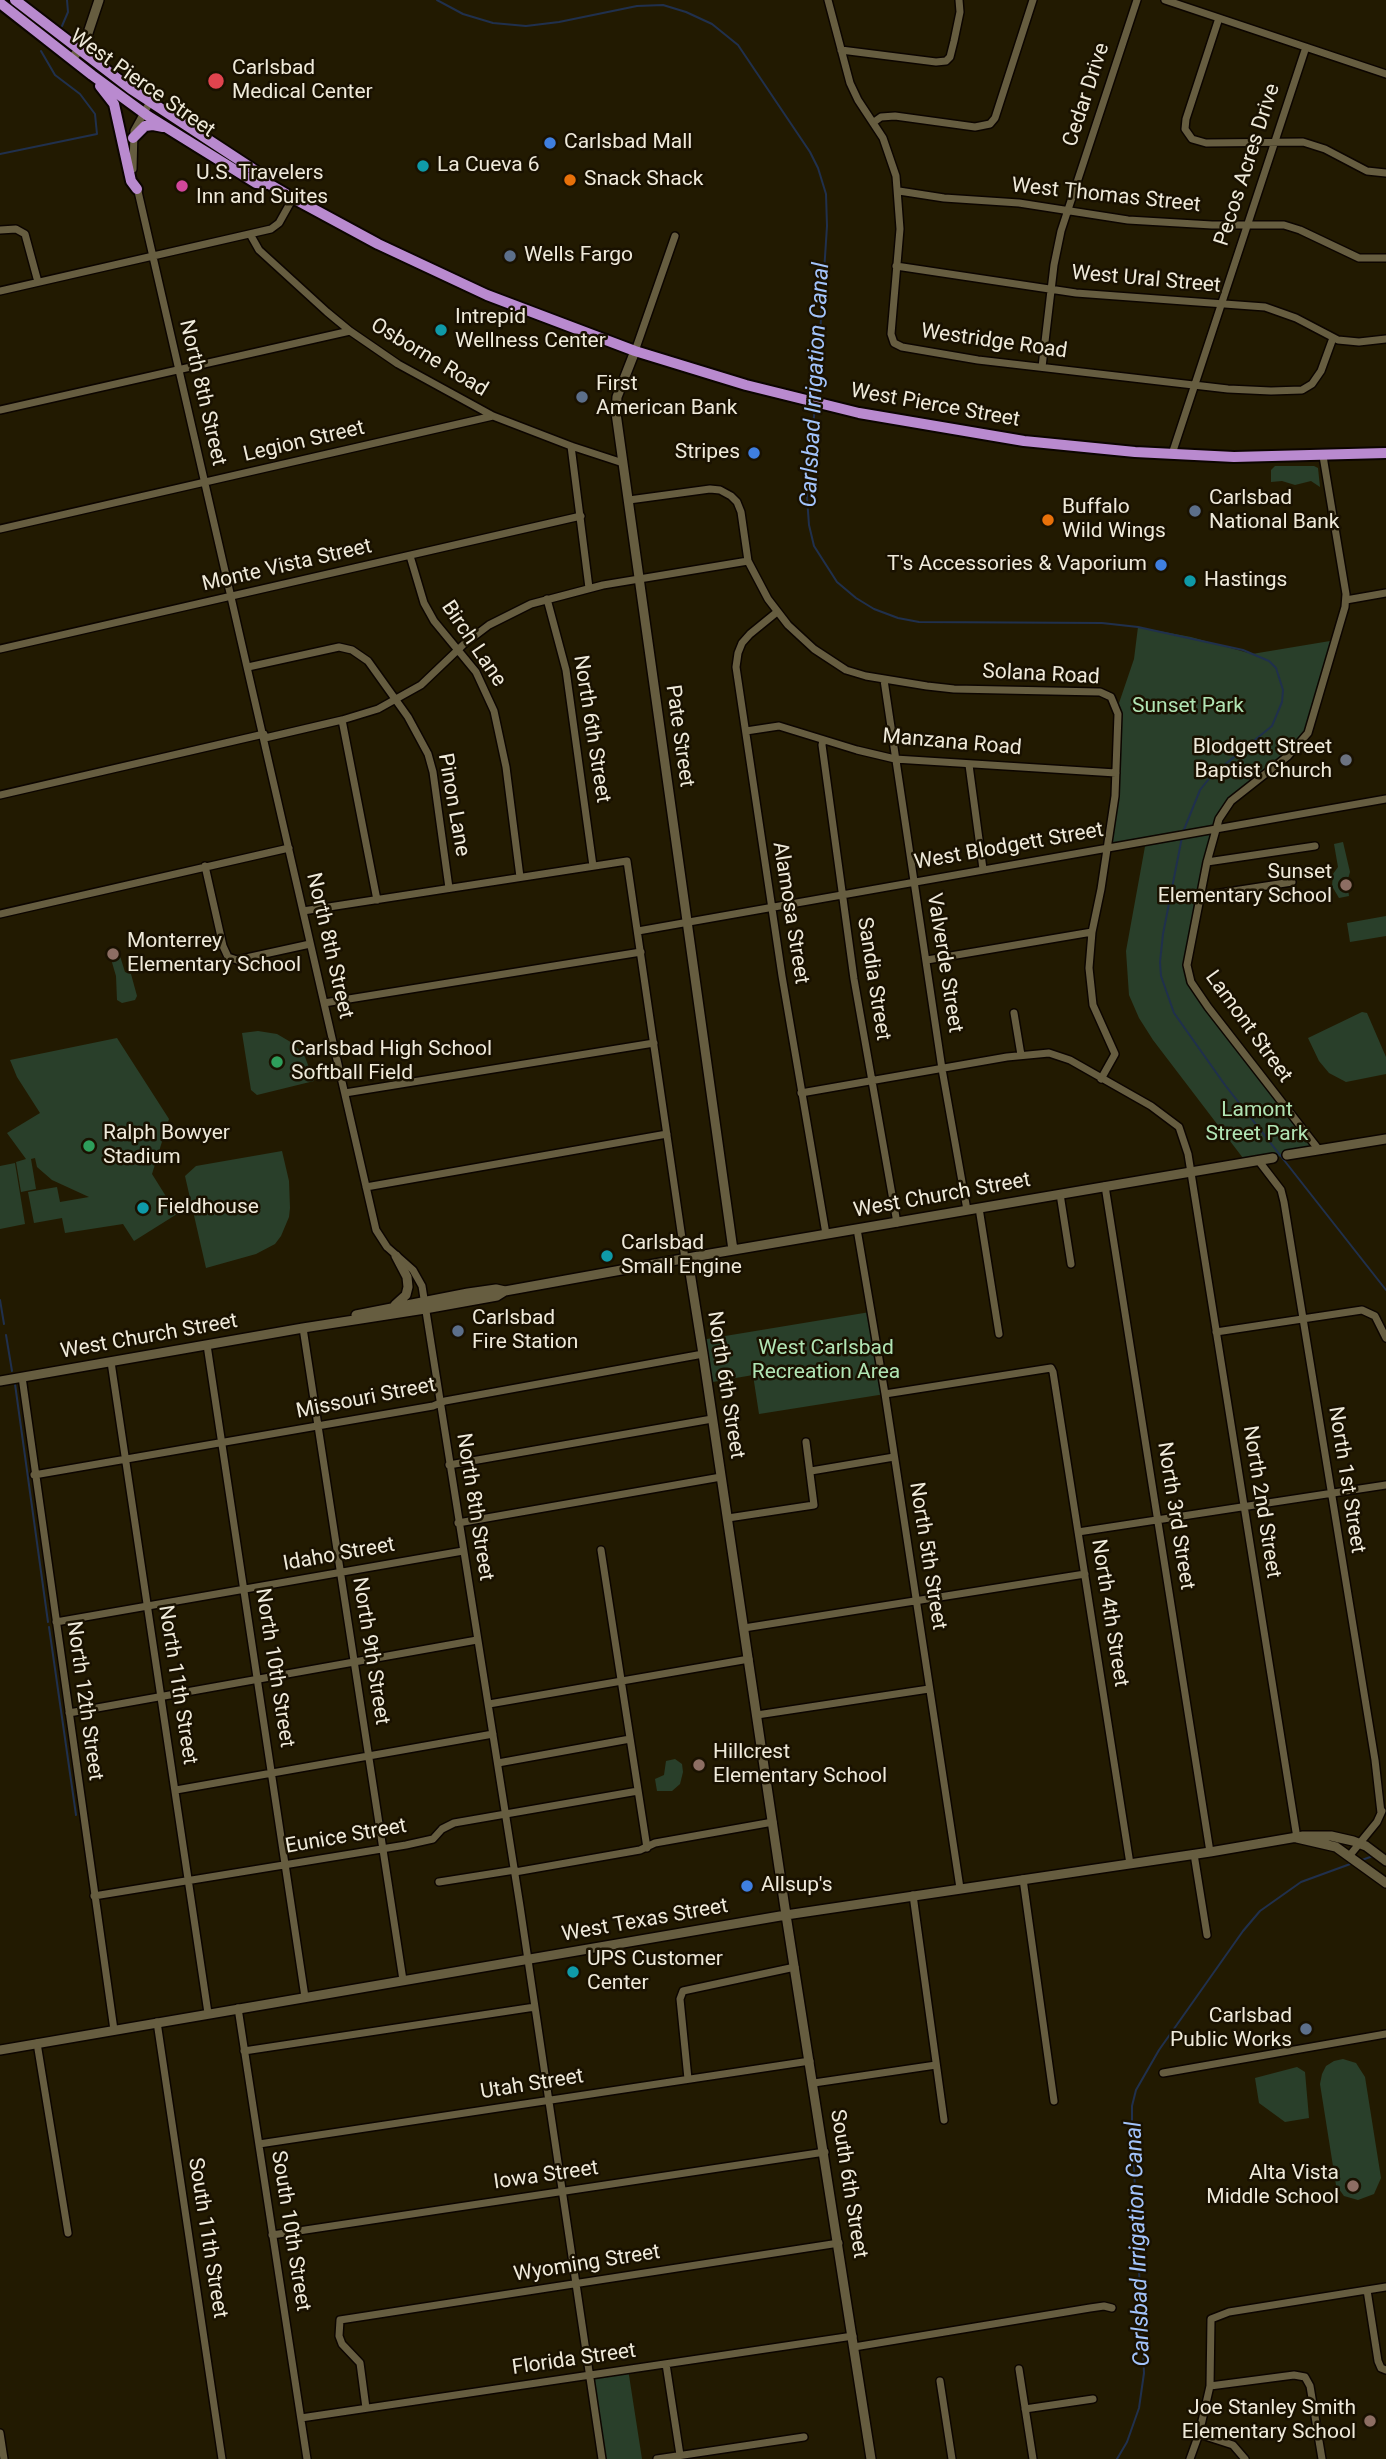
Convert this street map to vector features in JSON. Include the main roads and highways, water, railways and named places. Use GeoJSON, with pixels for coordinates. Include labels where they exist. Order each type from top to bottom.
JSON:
{"type":"FeatureCollection","features":[{"type":"Feature","properties":{"kind":"highway","name":"West Pierce Street"},"geometry":{"type":"LineString","coordinates":[[15,0],[75,55],[92,75],[146,114],[256,183],[269,184]]}},
{"type":"Feature","properties":{"kind":"highway","name":"West Pierce Street"},"geometry":{"type":"LineString","coordinates":[[0,3],[75,55],[261,175],[269,184],[377,244],[487,295],[635,351],[702,373],[824,405],[903,422],[1024,441],[1172,454],[1323,456],[1386,453]]}},
{"type":"Feature","properties":{"kind":"highway"},"geometry":{"type":"LineString","coordinates":[[92,75],[114,104],[131,181],[137,189]]}},
{"type":"Feature","properties":{"kind":"highway"},"geometry":{"type":"LineString","coordinates":[[133,138],[145,126],[166,127]]}},
{"type":"Feature","properties":{"kind":"waterway"},"geometry":{"type":"LineString","coordinates":[[62,26],[68,12],[67,0]]}},
{"type":"Feature","properties":{"kind":"waterway","name":"Carlsbad Irrigation Canal"},"geometry":{"type":"LineString","coordinates":[[437,0],[463,14],[493,23],[526,26],[637,6],[663,5],[712,24],[738,45],[810,152],[826,194],[827,226],[816,396]]}},
{"type":"Feature","properties":{"kind":"waterway"},"geometry":{"type":"LineString","coordinates":[[0,154],[97,134],[95,114],[80,94],[55,75],[41,51]]}},
{"type":"Feature","properties":{"kind":"waterway","name":"Carlsbad Irrigation Canal"},"geometry":{"type":"LineString","coordinates":[[815,405],[807,498],[814,546],[837,582],[874,609],[919,622],[1102,623],[1138,627],[1243,650],[1269,661],[1276,668],[1283,690],[1282,702],[1272,726],[1212,775],[1200,790],[1183,832]]}},
{"type":"Feature","properties":{"kind":"waterway","name":"Carlsbad Irrigation Canal"},"geometry":{"type":"LineString","coordinates":[[1182,837],[1160,962],[1161,976],[1174,1013],[1225,1085],[1386,1290]]}},
{"type":"Feature","properties":{"kind":"waterway"},"geometry":{"type":"LineString","coordinates":[[0,1300],[4,1324]]}},
{"type":"Feature","properties":{"kind":"waterway"},"geometry":{"type":"LineString","coordinates":[[6,1335],[12,1371]]}},
{"type":"Feature","properties":{"kind":"waterway"},"geometry":{"type":"LineString","coordinates":[[15,1384],[48,1622]]}},
{"type":"Feature","properties":{"kind":"waterway"},"geometry":{"type":"LineString","coordinates":[[49,1627],[76,1815]]}},
{"type":"Feature","properties":{"kind":"waterway","name":"Carlsbad Irrigation Canal"},"geometry":{"type":"LineString","coordinates":[[1362,1860],[1373,1856]]}},
{"type":"Feature","properties":{"kind":"waterway","name":"Carlsbad Irrigation Canal"},"geometry":{"type":"LineString","coordinates":[[1117,2459],[1127,2442],[1139,2408],[1144,2373],[1132,2127],[1132,2106],[1136,2090],[1159,2050],[1260,1911],[1301,1882],[1353,1863]]}},
{"type":"Feature","properties":{"kind":"place","name":"Carlsbad Medical Center"},"geometry":{"type":"Point","coordinates":[216,81]}},
{"type":"Feature","properties":{"kind":"place","name":"Carlsbad Mall"},"geometry":{"type":"Point","coordinates":[550,143]}},
{"type":"Feature","properties":{"kind":"place","name":"La Cueva 6"},"geometry":{"type":"Point","coordinates":[423,166]}},
{"type":"Feature","properties":{"kind":"place","name":"Snack Shack"},"geometry":{"type":"Point","coordinates":[570,180]}},
{"type":"Feature","properties":{"kind":"place","name":"U.S. Travelers Inn and Suites"},"geometry":{"type":"Point","coordinates":[182,186]}},
{"type":"Feature","properties":{"kind":"place","name":"Wells Fargo"},"geometry":{"type":"Point","coordinates":[510,256]}},
{"type":"Feature","properties":{"kind":"place","name":"Intrepid Wellness Center"},"geometry":{"type":"Point","coordinates":[441,330]}},
{"type":"Feature","properties":{"kind":"place","name":"First American Bank"},"geometry":{"type":"Point","coordinates":[582,397]}},
{"type":"Feature","properties":{"kind":"place","name":"Stripes"},"geometry":{"type":"Point","coordinates":[754,453]}},
{"type":"Feature","properties":{"kind":"place","name":"Carlsbad National Bank"},"geometry":{"type":"Point","coordinates":[1195,511]}},
{"type":"Feature","properties":{"kind":"place","name":"Buffalo Wild Wings"},"geometry":{"type":"Point","coordinates":[1048,520]}},
{"type":"Feature","properties":{"kind":"place","name":"T's Accessories & Vaporium"},"geometry":{"type":"Point","coordinates":[1161,565]}},
{"type":"Feature","properties":{"kind":"place","name":"Hastings"},"geometry":{"type":"Point","coordinates":[1190,581]}},
{"type":"Feature","properties":{"kind":"place","name":"Blodgett Street Baptist Church"},"geometry":{"type":"Point","coordinates":[1346,760]}},
{"type":"Feature","properties":{"kind":"place","name":"Sunset Elementary School"},"geometry":{"type":"Point","coordinates":[1346,885]}},
{"type":"Feature","properties":{"kind":"place","name":"Monterrey Elementary School"},"geometry":{"type":"Point","coordinates":[113,954]}},
{"type":"Feature","properties":{"kind":"place","name":"Carlsbad High School Softball Field"},"geometry":{"type":"Point","coordinates":[277,1062]}},
{"type":"Feature","properties":{"kind":"place","name":"Ralph Bowyer Stadium"},"geometry":{"type":"Point","coordinates":[89,1146]}},
{"type":"Feature","properties":{"kind":"place","name":"Fieldhouse"},"geometry":{"type":"Point","coordinates":[143,1208]}},
{"type":"Feature","properties":{"kind":"place","name":"Carlsbad Small Engine"},"geometry":{"type":"Point","coordinates":[607,1256]}},
{"type":"Feature","properties":{"kind":"place","name":"Carlsbad Fire Station"},"geometry":{"type":"Point","coordinates":[458,1331]}},
{"type":"Feature","properties":{"kind":"place","name":"Hillcrest Elementary School"},"geometry":{"type":"Point","coordinates":[699,1765]}},
{"type":"Feature","properties":{"kind":"place","name":"Allsup's"},"geometry":{"type":"Point","coordinates":[747,1886]}},
{"type":"Feature","properties":{"kind":"place","name":"UPS Customer Center"},"geometry":{"type":"Point","coordinates":[573,1972]}},
{"type":"Feature","properties":{"kind":"place","name":"Carlsbad Public Works"},"geometry":{"type":"Point","coordinates":[1306,2029]}},
{"type":"Feature","properties":{"kind":"place","name":"Alta Vista Middle School"},"geometry":{"type":"Point","coordinates":[1353,2186]}},
{"type":"Feature","properties":{"kind":"place","name":"Joe Stanley Smith Elementary School"},"geometry":{"type":"Point","coordinates":[1370,2421]}},
{"type":"Feature","properties":{"kind":"park label","name":"Sunset Park"},"geometry":{"type":"Point","coordinates":[1188,707]}},
{"type":"Feature","properties":{"kind":"park label","name":"Lamont Street Park"},"geometry":{"type":"Point","coordinates":[1257,1123]}},
{"type":"Feature","properties":{"kind":"park label","name":"West Carlsbad Recreation Area"},"geometry":{"type":"Point","coordinates":[826,1361]}}]}
